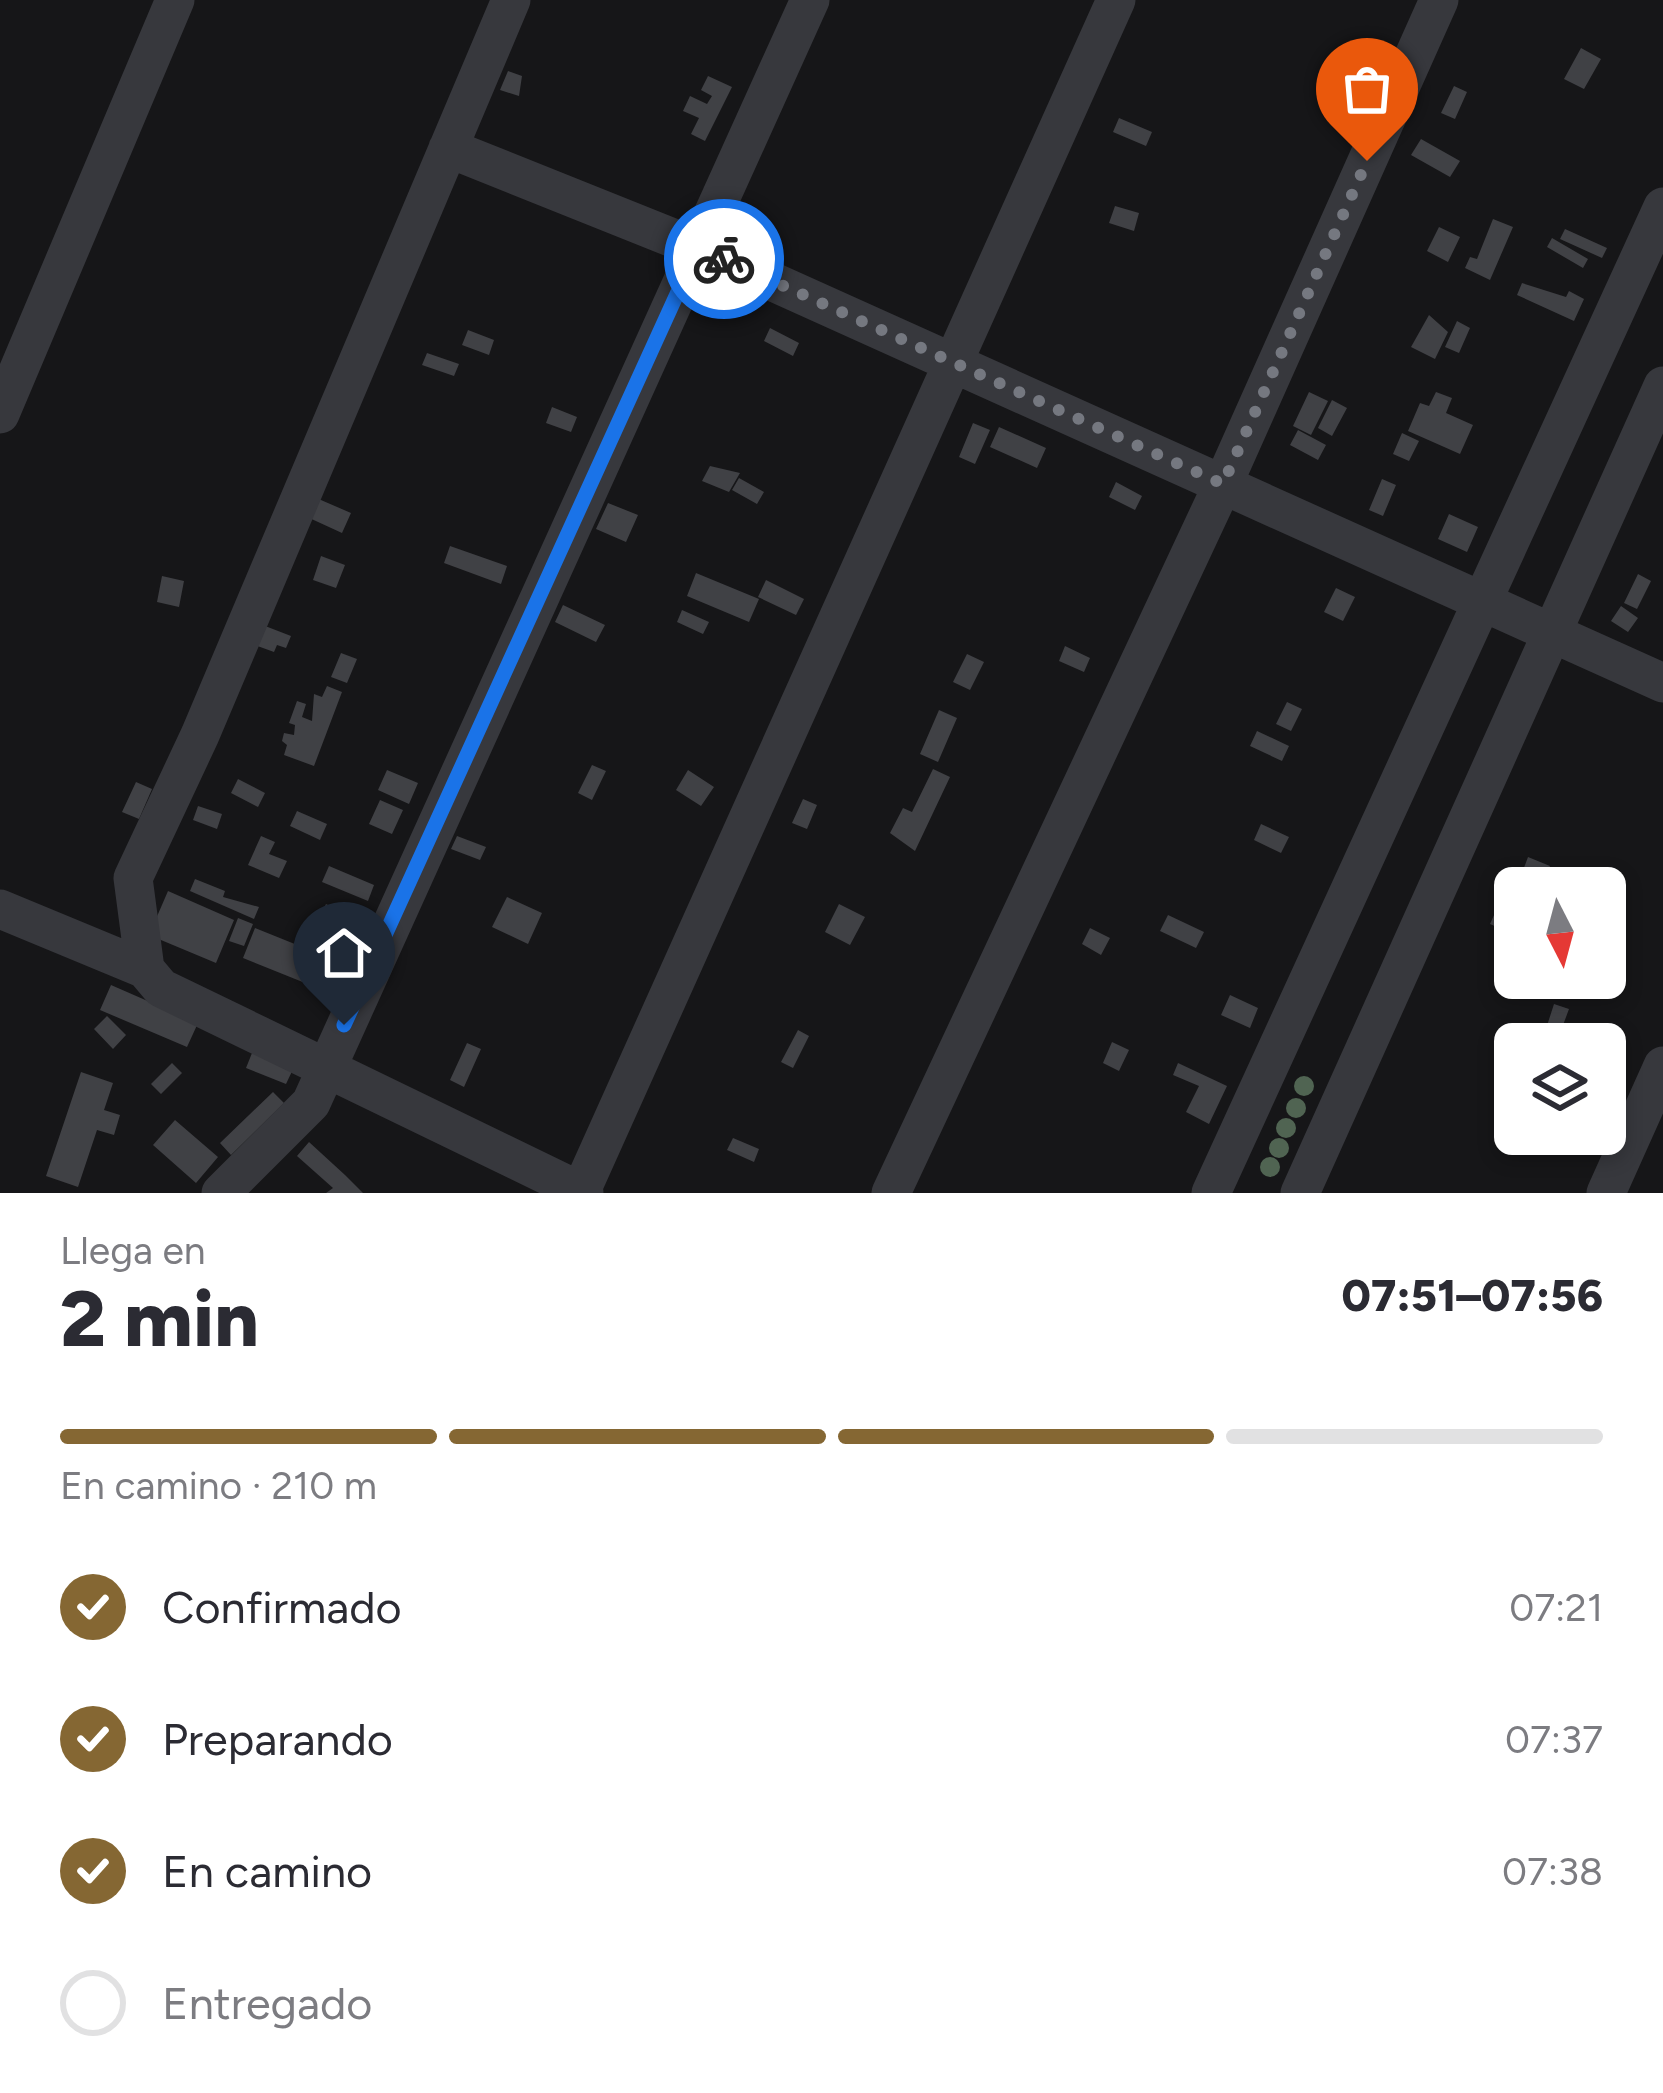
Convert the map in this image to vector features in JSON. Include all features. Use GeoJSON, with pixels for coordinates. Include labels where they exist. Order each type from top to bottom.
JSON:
{"type":"FeatureCollection","features":[{"type":"Feature","properties":{"kind":"street"},"geometry":{"type":"LineString","coordinates":[[0,414],[175,0]]}},
{"type":"Feature","properties":{"kind":"street"},"geometry":{"type":"LineString","coordinates":[[146,969],[133,878],[200,735],[511,0]]}},
{"type":"Feature","properties":{"kind":"street"},"geometry":{"type":"LineString","coordinates":[[221,1193],[311,1103],[810,0]]}},
{"type":"Feature","properties":{"kind":"street"},"geometry":{"type":"LineString","coordinates":[[0,909],[146,969],[161,988],[581,1192],[1116,0]]}},
{"type":"Feature","properties":{"kind":"street"},"geometry":{"type":"LineString","coordinates":[[891,1193],[1223,484],[1438,0]]}},
{"type":"Feature","properties":{"kind":"street"},"geometry":{"type":"LineString","coordinates":[[448,148],[698,248],[1663,683]]}},
{"type":"Feature","properties":{"kind":"street"},"geometry":{"type":"LineString","coordinates":[[1211,1193],[1663,207]]}},
{"type":"Feature","properties":{"kind":"street"},"geometry":{"type":"LineString","coordinates":[[1300,1193],[1663,386]]}},
{"type":"Feature","properties":{"kind":"street"},"geometry":{"type":"LineString","coordinates":[[1606,1193],[1663,1066]]}},
{"type":"Feature","properties":{"kind":"building"},"geometry":{"type":"Polygon","coordinates":[[[1581,48],[1601,59],[1584,89],[1564,79],[1581,48]]]}},
{"type":"Feature","properties":{"kind":"building"},"geometry":{"type":"Polygon","coordinates":[[[508,71],[522,76],[519,96],[500,90],[508,71]]]}},
{"type":"Feature","properties":{"kind":"building"},"geometry":{"type":"Polygon","coordinates":[[[708,76],[732,87],[705,141],[691,134],[699,118],[683,111],[690,96],[707,104],[712,96],[701,90],[708,76]]]}},
{"type":"Feature","properties":{"kind":"building"},"geometry":{"type":"Polygon","coordinates":[[[1454,86],[1467,92],[1455,119],[1441,113],[1454,86]]]}},
{"type":"Feature","properties":{"kind":"building"},"geometry":{"type":"Polygon","coordinates":[[[1119,118],[1152,132],[1146,146],[1113,132],[1119,118]]]}},
{"type":"Feature","properties":{"kind":"building"},"geometry":{"type":"Polygon","coordinates":[[[1421,139],[1460,161],[1450,177],[1411,155],[1421,139]]]}},
{"type":"Feature","properties":{"kind":"building"},"geometry":{"type":"Polygon","coordinates":[[[1115,206],[1139,213],[1134,231],[1109,223],[1115,206]]]}},
{"type":"Feature","properties":{"kind":"building"},"geometry":{"type":"Polygon","coordinates":[[[1493,219],[1513,227],[1490,280],[1465,268],[1470,257],[1477,259],[1493,219]]]}},
{"type":"Feature","properties":{"kind":"building"},"geometry":{"type":"Polygon","coordinates":[[[1439,227],[1460,237],[1448,262],[1427,251],[1439,227]]]}},
{"type":"Feature","properties":{"kind":"building"},"geometry":{"type":"Polygon","coordinates":[[[1565,229],[1607,248],[1602,258],[1560,239],[1565,229]]]}},
{"type":"Feature","properties":{"kind":"building"},"geometry":{"type":"Polygon","coordinates":[[[1552,238],[1588,259],[1583,268],[1547,247],[1552,238]]]}},
{"type":"Feature","properties":{"kind":"building"},"geometry":{"type":"Polygon","coordinates":[[[1522,283],[1566,297],[1569,291],[1584,299],[1574,321],[1517,295],[1522,283]]]}},
{"type":"Feature","properties":{"kind":"building"},"geometry":{"type":"Polygon","coordinates":[[[1429,315],[1448,332],[1435,359],[1411,347],[1429,315]]]}},
{"type":"Feature","properties":{"kind":"building"},"geometry":{"type":"Polygon","coordinates":[[[1457,321],[1470,328],[1459,353],[1445,347],[1457,321]]]}},
{"type":"Feature","properties":{"kind":"building"},"geometry":{"type":"Polygon","coordinates":[[[770,328],[799,343],[793,356],[764,341],[770,328]]]}},
{"type":"Feature","properties":{"kind":"building"},"geometry":{"type":"Polygon","coordinates":[[[468,330],[494,340],[489,355],[462,345],[468,330]]]}},
{"type":"Feature","properties":{"kind":"building"},"geometry":{"type":"Polygon","coordinates":[[[427,353],[459,364],[454,376],[422,365],[427,353]]]}},
{"type":"Feature","properties":{"kind":"building"},"geometry":{"type":"Polygon","coordinates":[[[1309,392],[1328,401],[1311,435],[1293,426],[1309,392]]]}},
{"type":"Feature","properties":{"kind":"building"},"geometry":{"type":"Polygon","coordinates":[[[1436,392],[1452,398],[1446,413],[1473,425],[1460,454],[1408,431],[1420,403],[1429,406],[1436,392]]]}},
{"type":"Feature","properties":{"kind":"building"},"geometry":{"type":"Polygon","coordinates":[[[1332,400],[1347,408],[1332,436],[1318,428],[1332,400]]]}},
{"type":"Feature","properties":{"kind":"building"},"geometry":{"type":"Polygon","coordinates":[[[552,407],[577,417],[571,432],[546,423],[552,407]]]}},
{"type":"Feature","properties":{"kind":"building"},"geometry":{"type":"Polygon","coordinates":[[[973,423],[990,430],[975,464],[959,457],[973,423]]]}},
{"type":"Feature","properties":{"kind":"building"},"geometry":{"type":"Polygon","coordinates":[[[999,427],[1046,448],[1037,468],[990,447],[999,427]]]}},
{"type":"Feature","properties":{"kind":"building"},"geometry":{"type":"Polygon","coordinates":[[[1298,430],[1326,445],[1318,460],[1290,445],[1298,430]]]}},
{"type":"Feature","properties":{"kind":"building"},"geometry":{"type":"Polygon","coordinates":[[[1402,433],[1419,441],[1409,461],[1393,454],[1402,433]]]}},
{"type":"Feature","properties":{"kind":"building"},"geometry":{"type":"Polygon","coordinates":[[[710,466],[740,473],[729,492],[702,481],[710,466]]]}},
{"type":"Feature","properties":{"kind":"building"},"geometry":{"type":"Polygon","coordinates":[[[739,478],[764,492],[757,504],[732,490],[739,478]]]}},
{"type":"Feature","properties":{"kind":"building"},"geometry":{"type":"Polygon","coordinates":[[[1382,479],[1396,485],[1383,516],[1369,510],[1382,479]]]}},
{"type":"Feature","properties":{"kind":"building"},"geometry":{"type":"Polygon","coordinates":[[[1116,482],[1142,496],[1135,510],[1109,497],[1116,482]]]}},
{"type":"Feature","properties":{"kind":"building"},"geometry":{"type":"Polygon","coordinates":[[[314,497],[351,513],[342,533],[305,516],[314,497]]]}},
{"type":"Feature","properties":{"kind":"building"},"geometry":{"type":"Polygon","coordinates":[[[608,503],[638,515],[626,542],[596,529],[608,503]]]}},
{"type":"Feature","properties":{"kind":"building"},"geometry":{"type":"Polygon","coordinates":[[[1449,514],[1478,527],[1467,552],[1438,539],[1449,514]]]}},
{"type":"Feature","properties":{"kind":"building"},"geometry":{"type":"Polygon","coordinates":[[[450,546],[507,566],[501,584],[444,563],[450,546]]]}},
{"type":"Feature","properties":{"kind":"building"},"geometry":{"type":"Polygon","coordinates":[[[321,556],[345,565],[336,588],[313,580],[321,556]]]}},
{"type":"Feature","properties":{"kind":"building"},"geometry":{"type":"Polygon","coordinates":[[[696,573],[759,599],[749,622],[687,596],[696,573]]]}},
{"type":"Feature","properties":{"kind":"building"},"geometry":{"type":"Polygon","coordinates":[[[1638,574],[1651,581],[1637,609],[1624,603],[1638,574]]]}},
{"type":"Feature","properties":{"kind":"building"},"geometry":{"type":"Polygon","coordinates":[[[162,576],[184,581],[179,607],[157,602],[162,576]]]}},
{"type":"Feature","properties":{"kind":"building"},"geometry":{"type":"Polygon","coordinates":[[[766,580],[804,599],[796,615],[758,597],[766,580]]]}},
{"type":"Feature","properties":{"kind":"building"},"geometry":{"type":"Polygon","coordinates":[[[1336,588],[1355,597],[1343,621],[1324,612],[1336,588]]]}},
{"type":"Feature","properties":{"kind":"building"},"geometry":{"type":"Polygon","coordinates":[[[563,605],[605,625],[596,642],[555,622],[563,605]]]}},
{"type":"Feature","properties":{"kind":"building"},"geometry":{"type":"Polygon","coordinates":[[[1621,606],[1638,618],[1628,632],[1611,621],[1621,606]]]}},
{"type":"Feature","properties":{"kind":"building"},"geometry":{"type":"Polygon","coordinates":[[[682,610],[709,622],[703,634],[677,622],[682,610]]]}},
{"type":"Feature","properties":{"kind":"building"},"geometry":{"type":"Polygon","coordinates":[[[260,624],[291,636],[286,648],[277,645],[274,652],[252,644],[260,624]]]}},
{"type":"Feature","properties":{"kind":"building"},"geometry":{"type":"Polygon","coordinates":[[[1065,646],[1090,658],[1084,672],[1059,661],[1065,646]]]}},
{"type":"Feature","properties":{"kind":"building"},"geometry":{"type":"Polygon","coordinates":[[[341,653],[357,659],[347,683],[331,677],[341,653]]]}},
{"type":"Feature","properties":{"kind":"building"},"geometry":{"type":"Polygon","coordinates":[[[967,654],[984,662],[970,690],[953,682],[967,654]]]}},
{"type":"Feature","properties":{"kind":"building"},"geometry":{"type":"Polygon","coordinates":[[[327,686],[342,692],[314,766],[284,755],[287,745],[282,741],[284,733],[294,735],[295,725],[289,723],[297,701],[306,704],[302,717],[312,721],[314,694],[322,697],[327,686]]]}},
{"type":"Feature","properties":{"kind":"building"},"geometry":{"type":"Polygon","coordinates":[[[1287,702],[1302,709],[1291,731],[1276,724],[1287,702]]]}},
{"type":"Feature","properties":{"kind":"building"},"geometry":{"type":"Polygon","coordinates":[[[939,710],[957,718],[938,762],[920,754],[939,710]]]}},
{"type":"Feature","properties":{"kind":"building"},"geometry":{"type":"Polygon","coordinates":[[[1257,731],[1289,746],[1282,761],[1250,746],[1257,731]]]}},
{"type":"Feature","properties":{"kind":"building"},"geometry":{"type":"Polygon","coordinates":[[[592,765],[606,771],[592,800],[578,793],[592,765]]]}},
{"type":"Feature","properties":{"kind":"building"},"geometry":{"type":"Polygon","coordinates":[[[933,769],[950,777],[915,851],[890,833],[903,808],[912,812],[933,769]]]}},
{"type":"Feature","properties":{"kind":"building"},"geometry":{"type":"Polygon","coordinates":[[[387,770],[418,783],[409,804],[378,790],[387,770]]]}},
{"type":"Feature","properties":{"kind":"building"},"geometry":{"type":"Polygon","coordinates":[[[688,770],[714,787],[701,806],[676,790],[688,770]]]}},
{"type":"Feature","properties":{"kind":"building"},"geometry":{"type":"Polygon","coordinates":[[[238,779],[265,793],[258,807],[231,793],[238,779]]]}},
{"type":"Feature","properties":{"kind":"building"},"geometry":{"type":"Polygon","coordinates":[[[136,782],[152,789],[139,819],[122,812],[136,782]]]}},
{"type":"Feature","properties":{"kind":"building"},"geometry":{"type":"Polygon","coordinates":[[[803,799],[817,805],[807,829],[792,823],[803,799]]]}},
{"type":"Feature","properties":{"kind":"building"},"geometry":{"type":"Polygon","coordinates":[[[380,800],[403,810],[392,834],[369,824],[380,800]]]}},
{"type":"Feature","properties":{"kind":"building"},"geometry":{"type":"Polygon","coordinates":[[[198,806],[222,814],[217,829],[193,820],[198,806]]]}},
{"type":"Feature","properties":{"kind":"building"},"geometry":{"type":"Polygon","coordinates":[[[297,811],[327,824],[320,840],[290,826],[297,811]]]}},
{"type":"Feature","properties":{"kind":"building"},"geometry":{"type":"Polygon","coordinates":[[[1261,824],[1289,837],[1281,853],[1254,840],[1261,824]]]}},
{"type":"Feature","properties":{"kind":"building"},"geometry":{"type":"Polygon","coordinates":[[[261,836],[275,842],[269,854],[287,861],[279,878],[248,865],[261,836]]]}},
{"type":"Feature","properties":{"kind":"building"},"geometry":{"type":"Polygon","coordinates":[[[457,836],[486,847],[480,860],[451,849],[457,836]]]}},
{"type":"Feature","properties":{"kind":"building"},"geometry":{"type":"Polygon","coordinates":[[[1528,857],[1550,866],[1550,867],[1524,867],[1528,857]]]}},
{"type":"Feature","properties":{"kind":"building"},"geometry":{"type":"Polygon","coordinates":[[[329,866],[374,885],[368,901],[322,882],[329,866]]]}},
{"type":"Feature","properties":{"kind":"building"},"geometry":{"type":"Polygon","coordinates":[[[195,879],[225,891],[223,897],[259,907],[254,919],[190,891],[195,879]]]}},
{"type":"Feature","properties":{"kind":"building"},"geometry":{"type":"Polygon","coordinates":[[[168,891],[234,920],[216,963],[149,935],[168,891]]]}},
{"type":"Feature","properties":{"kind":"building"},"geometry":{"type":"Polygon","coordinates":[[[507,897],[542,913],[528,944],[492,927],[507,897]]]}},
{"type":"Feature","properties":{"kind":"building"},"geometry":{"type":"Polygon","coordinates":[[[326,904],[360,919],[351,937],[317,922],[326,904]]]}},
{"type":"Feature","properties":{"kind":"building"},"geometry":{"type":"Polygon","coordinates":[[[839,904],[865,917],[850,945],[825,932],[839,904]]]}},
{"type":"Feature","properties":{"kind":"building"},"geometry":{"type":"Polygon","coordinates":[[[1168,915],[1204,932],[1196,948],[1160,931],[1168,915]]]}},
{"type":"Feature","properties":{"kind":"building"},"geometry":{"type":"Polygon","coordinates":[[[238,918],[253,924],[244,946],[229,941],[238,918]]]}},
{"type":"Feature","properties":{"kind":"building"},"geometry":{"type":"Polygon","coordinates":[[[255,928],[337,961],[325,991],[243,958],[255,928]]]}},
{"type":"Feature","properties":{"kind":"building"},"geometry":{"type":"Polygon","coordinates":[[[1090,928],[1110,938],[1101,955],[1082,944],[1090,928]]]}},
{"type":"Feature","properties":{"kind":"building"},"geometry":{"type":"Polygon","coordinates":[[[111,985],[198,1023],[187,1047],[100,1010],[111,985]]]}},
{"type":"Feature","properties":{"kind":"building"},"geometry":{"type":"Polygon","coordinates":[[[1230,995],[1258,1008],[1250,1028],[1221,1015],[1230,995]]]}},
{"type":"Feature","properties":{"kind":"building"},"geometry":{"type":"Polygon","coordinates":[[[1554,1004],[1569,1009],[1564,1023],[1548,1023],[1554,1004]]]}},
{"type":"Feature","properties":{"kind":"building"},"geometry":{"type":"Polygon","coordinates":[[[107,1016],[126,1035],[113,1049],[94,1029],[107,1016]]]}},
{"type":"Feature","properties":{"kind":"building"},"geometry":{"type":"Polygon","coordinates":[[[798,1030],[809,1036],[793,1068],[781,1062],[798,1030]]]}},
{"type":"Feature","properties":{"kind":"building"},"geometry":{"type":"Polygon","coordinates":[[[1112,1042],[1129,1050],[1119,1071],[1103,1063],[1112,1042]]]}},
{"type":"Feature","properties":{"kind":"building"},"geometry":{"type":"Polygon","coordinates":[[[467,1043],[481,1049],[464,1087],[450,1080],[467,1043]]]}},
{"type":"Feature","properties":{"kind":"building"},"geometry":{"type":"Polygon","coordinates":[[[254,1048],[295,1065],[286,1084],[246,1068],[254,1048]]]}},
{"type":"Feature","properties":{"kind":"building"},"geometry":{"type":"Polygon","coordinates":[[[172,1063],[182,1073],[161,1094],[151,1084],[172,1063]]]}},
{"type":"Feature","properties":{"kind":"building"},"geometry":{"type":"Polygon","coordinates":[[[1178,1063],[1227,1086],[1209,1124],[1186,1112],[1199,1086],[1173,1075],[1178,1063]]]}},
{"type":"Feature","properties":{"kind":"building"},"geometry":{"type":"Polygon","coordinates":[[[81,1072],[113,1083],[104,1110],[120,1115],[114,1135],[97,1130],[78,1187],[46,1176],[81,1072]]]}},
{"type":"Feature","properties":{"kind":"building"},"geometry":{"type":"Polygon","coordinates":[[[273,1092],[284,1103],[231,1155],[220,1143],[273,1092]]]}},
{"type":"Feature","properties":{"kind":"building"},"geometry":{"type":"Polygon","coordinates":[[[175,1120],[218,1157],[196,1183],[153,1145],[175,1120]]]}},
{"type":"Feature","properties":{"kind":"building"},"geometry":{"type":"Polygon","coordinates":[[[733,1138],[759,1149],[754,1162],[727,1150],[733,1138]]]}},
{"type":"Feature","properties":{"kind":"building"},"geometry":{"type":"Polygon","coordinates":[[[309,1142],[363,1193],[326,1193],[333,1188],[297,1156],[309,1142]]]}},
{"type":"Feature","properties":{"kind":"way so far"},"geometry":{"type":"LineString","coordinates":[[724,259],[1223,484],[1367,161]]}},
{"type":"Feature","properties":{"kind":"route"},"geometry":{"type":"LineString","coordinates":[[344,1025],[698,248],[724,259]]}}]}
